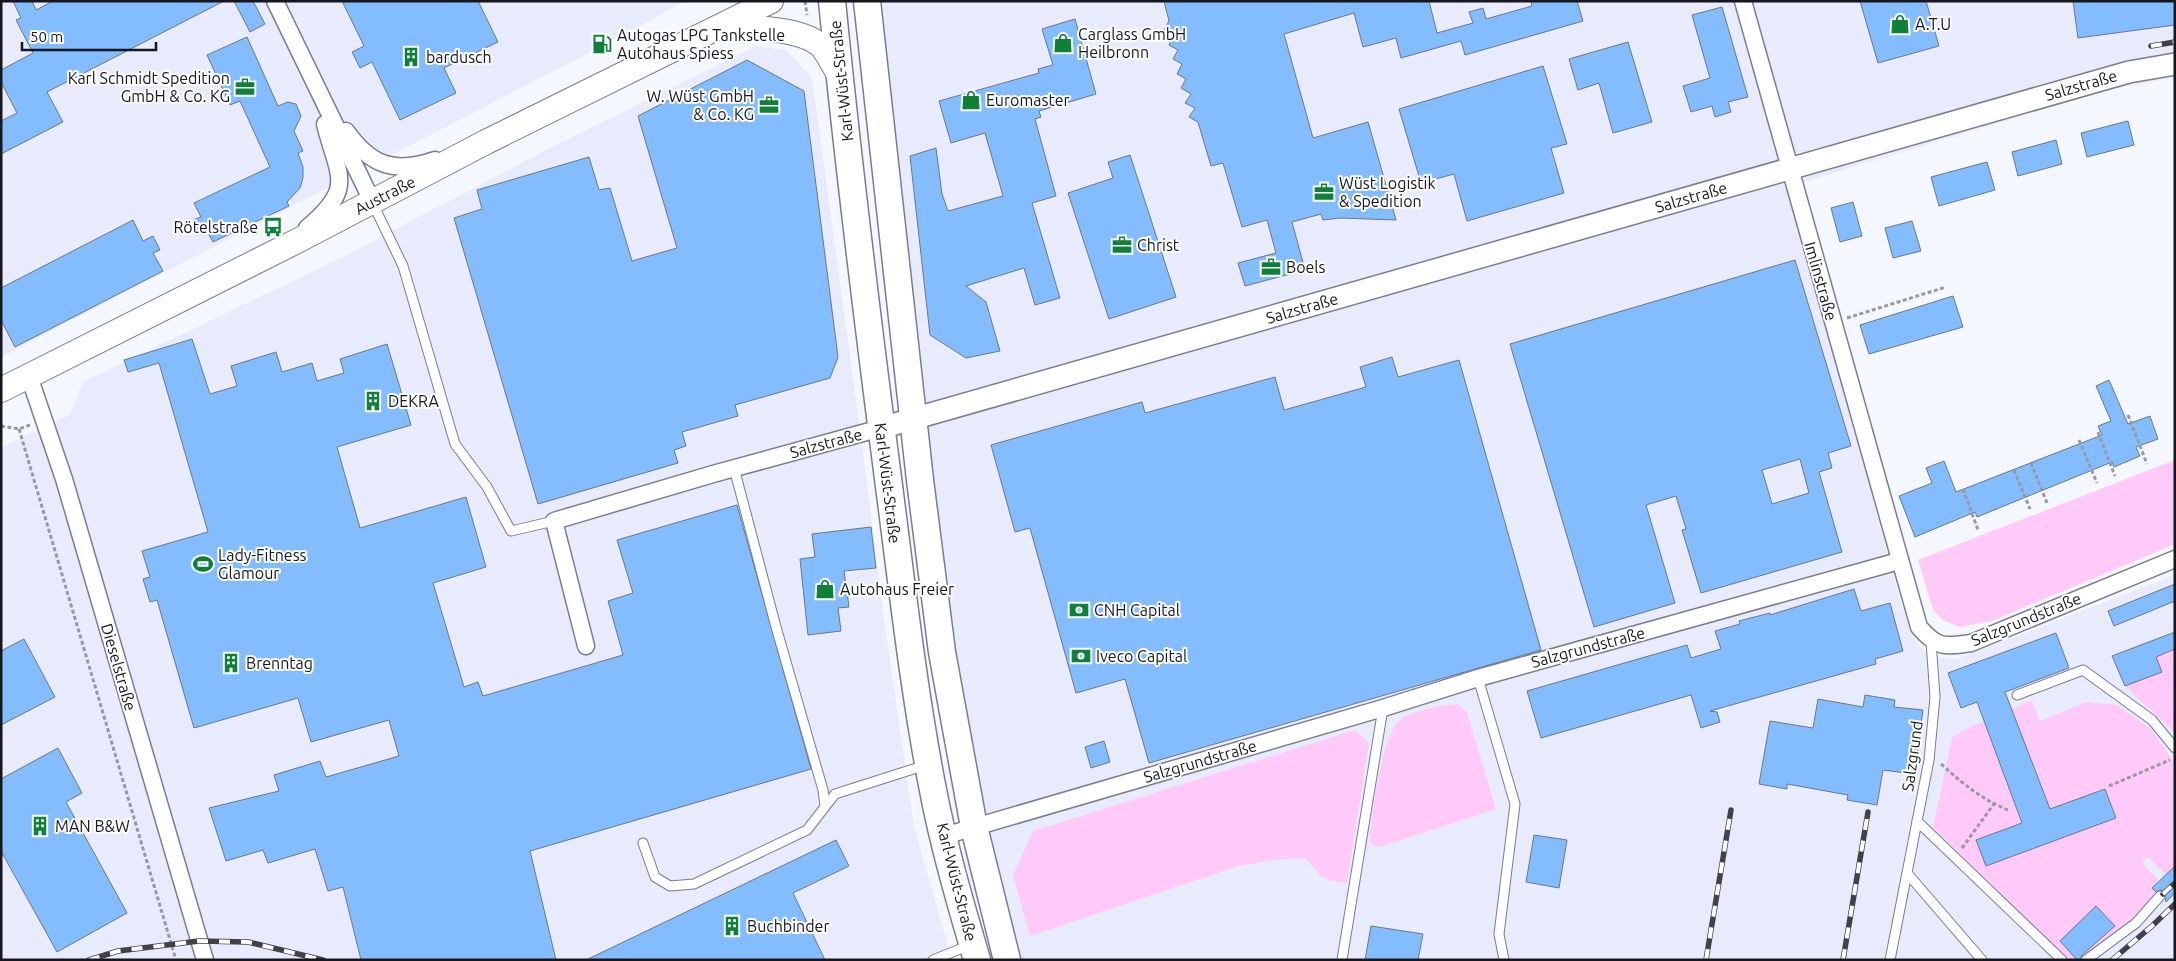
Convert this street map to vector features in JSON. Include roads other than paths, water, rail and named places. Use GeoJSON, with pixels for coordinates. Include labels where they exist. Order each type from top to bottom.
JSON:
{"type":"FeatureCollection","features":[{"type":"Feature","properties":{"kind":"main road","name":"Austraße"},"geometry":{"type":"LineString","coordinates":[[1,390],[284,247],[486,142],[721,26],[751,8],[771,1]]}},
{"type":"Feature","properties":{"kind":"main road","name":"Karl-Wüst-Straße"},"geometry":{"type":"LineString","coordinates":[[832,1],[881,428],[912,665],[929,764],[944,836],[975,952]]}},
{"type":"Feature","properties":{"kind":"main road","name":"Karl-Wüst-Straße"},"geometry":{"type":"LineString","coordinates":[[867,1],[942,652],[974,827],[1007,960]]}},
{"type":"Feature","properties":{"kind":"main road"},"geometry":{"type":"LineString","coordinates":[[721,26],[780,30],[810,40],[822,48],[839,75]]}},
{"type":"Feature","properties":{"kind":"street"},"geometry":{"type":"LineString","coordinates":[[275,1],[372,201]]}},
{"type":"Feature","properties":{"kind":"street","name":"Imlinstraße"},"geometry":{"type":"LineString","coordinates":[[1743,1],[1899,561]]}},
{"type":"Feature","properties":{"kind":"street","name":"Salzstraße"},"geometry":{"type":"LineString","coordinates":[[554,521],[734,468],[914,419],[2129,72],[2175,64]]}},
{"type":"Feature","properties":{"kind":"street"},"geometry":{"type":"LineString","coordinates":[[318,90],[358,148],[369,157],[392,166],[419,165],[486,142]]}},
{"type":"Feature","properties":{"kind":"street"},"geometry":{"type":"LineString","coordinates":[[284,247],[325,213],[341,181],[318,90]]}},
{"type":"Feature","properties":{"kind":"street","name":"Dieselstraße"},"geometry":{"type":"LineString","coordinates":[[29,376],[64,479],[205,960]]}},
{"type":"Feature","properties":{"kind":"street"},"geometry":{"type":"LineString","coordinates":[[554,521],[586,646]]}},
{"type":"Feature","properties":{"kind":"street","name":"Salzgrundstraße"},"geometry":{"type":"LineString","coordinates":[[1931,641],[1949,646],[1971,643],[2175,559]]}},
{"type":"Feature","properties":{"kind":"street"},"geometry":{"type":"LineString","coordinates":[[1899,561],[1919,627],[1931,641]]}},
{"type":"Feature","properties":{"kind":"street","name":"Salzgrundstraße"},"geometry":{"type":"LineString","coordinates":[[944,836],[1383,708],[1478,678],[1899,561]]}},
{"type":"Feature","properties":{"kind":"lane"},"geometry":{"type":"LineString","coordinates":[[372,201],[403,266],[455,444],[487,487],[511,531],[554,521]]}},
{"type":"Feature","properties":{"kind":"lane"},"geometry":{"type":"LineString","coordinates":[[734,468],[776,627],[823,790],[825,806]]}},
{"type":"Feature","properties":{"kind":"lane","name":"Salzgrund"},"geometry":{"type":"LineString","coordinates":[[1890,960],[1930,753],[1935,697],[1931,641]]}},
{"type":"Feature","properties":{"kind":"lane"},"geometry":{"type":"LineString","coordinates":[[2017,695],[2082,670],[2152,720],[2175,748]]}},
{"type":"Feature","properties":{"kind":"lane"},"geometry":{"type":"LineString","coordinates":[[1478,678],[1515,804],[1498,934],[1504,960]]}},
{"type":"Feature","properties":{"kind":"lane"},"geometry":{"type":"LineString","coordinates":[[1342,960],[1383,708]]}},
{"type":"Feature","properties":{"kind":"lane"},"geometry":{"type":"LineString","coordinates":[[643,843],[655,877],[670,886],[694,884],[807,830],[835,794],[929,764]]}},
{"type":"Feature","properties":{"kind":"lane"},"geometry":{"type":"LineString","coordinates":[[1917,820],[2062,960]]}},
{"type":"Feature","properties":{"kind":"lane"},"geometry":{"type":"LineString","coordinates":[[1907,873],[1982,960]]}},
{"type":"Feature","properties":{"kind":"lane"},"geometry":{"type":"LineString","coordinates":[[2086,960],[2136,923],[2160,896]]}},
{"type":"Feature","properties":{"kind":"lane"},"geometry":{"type":"LineString","coordinates":[[933,960],[975,952]]}},
{"type":"Feature","properties":{"kind":"railway"},"geometry":{"type":"LineString","coordinates":[[2151,46],[2175,42]]}},
{"type":"Feature","properties":{"kind":"railway"},"geometry":{"type":"LineString","coordinates":[[1706,960],[1731,810]]}},
{"type":"Feature","properties":{"kind":"railway"},"geometry":{"type":"LineString","coordinates":[[1843,960],[1868,812]]}},
{"type":"Feature","properties":{"kind":"railway"},"geometry":{"type":"LineString","coordinates":[[2163,894],[2175,883]]}},
{"type":"Feature","properties":{"kind":"railway"},"geometry":{"type":"LineString","coordinates":[[2112,960],[2175,904]]}},
{"type":"Feature","properties":{"kind":"railway"},"geometry":{"type":"LineString","coordinates":[[89,960],[118,951],[199,941],[248,942],[323,960]]}},
{"type":"Feature","properties":{"kind":"place","name":"A.T.U"},"geometry":{"type":"Point","coordinates":[1900,24]}},
{"type":"Feature","properties":{"kind":"place","name":"Carglass GmbH Heilbronn"},"geometry":{"type":"Point","coordinates":[1063,43]}},
{"type":"Feature","properties":{"kind":"place","name":"Autogas LPG Tankstelle Autohaus Spiess"},"geometry":{"type":"Point","coordinates":[602,44]}},
{"type":"Feature","properties":{"kind":"place","name":"bardusch"},"geometry":{"type":"Point","coordinates":[411,57]}},
{"type":"Feature","properties":{"kind":"place","name":"Karl Schmidt Spedition GmbH & Co. KG"},"geometry":{"type":"Point","coordinates":[245,87]}},
{"type":"Feature","properties":{"kind":"place","name":"Euromaster"},"geometry":{"type":"Point","coordinates":[971,100]}},
{"type":"Feature","properties":{"kind":"place","name":"W. Wüst GmbH & Co. KG"},"geometry":{"type":"Point","coordinates":[769,105]}},
{"type":"Feature","properties":{"kind":"place","name":"Wüst Logistik & Spedition"},"geometry":{"type":"Point","coordinates":[1324,192]}},
{"type":"Feature","properties":{"kind":"place","name":"Rötelstraße"},"geometry":{"type":"Point","coordinates":[273,227]}},
{"type":"Feature","properties":{"kind":"place","name":"Christ"},"geometry":{"type":"Point","coordinates":[1122,245]}},
{"type":"Feature","properties":{"kind":"place","name":"Boels"},"geometry":{"type":"Point","coordinates":[1271,267]}},
{"type":"Feature","properties":{"kind":"place","name":"DEKRA"},"geometry":{"type":"Point","coordinates":[373,401]}},
{"type":"Feature","properties":{"kind":"place","name":"Lady-Fitness Glamour"},"geometry":{"type":"Point","coordinates":[203,564]}},
{"type":"Feature","properties":{"kind":"place","name":"Autohaus Freier"},"geometry":{"type":"Point","coordinates":[825,589]}},
{"type":"Feature","properties":{"kind":"place","name":"CNH Capital"},"geometry":{"type":"Point","coordinates":[1079,610]}},
{"type":"Feature","properties":{"kind":"place","name":"Iveco Capital"},"geometry":{"type":"Point","coordinates":[1081,656]}},
{"type":"Feature","properties":{"kind":"place","name":"Brenntag"},"geometry":{"type":"Point","coordinates":[231,663]}},
{"type":"Feature","properties":{"kind":"place","name":"MAN B&W"},"geometry":{"type":"Point","coordinates":[40,826]}},
{"type":"Feature","properties":{"kind":"place","name":"Buchbinder"},"geometry":{"type":"Point","coordinates":[732,926]}}]}
